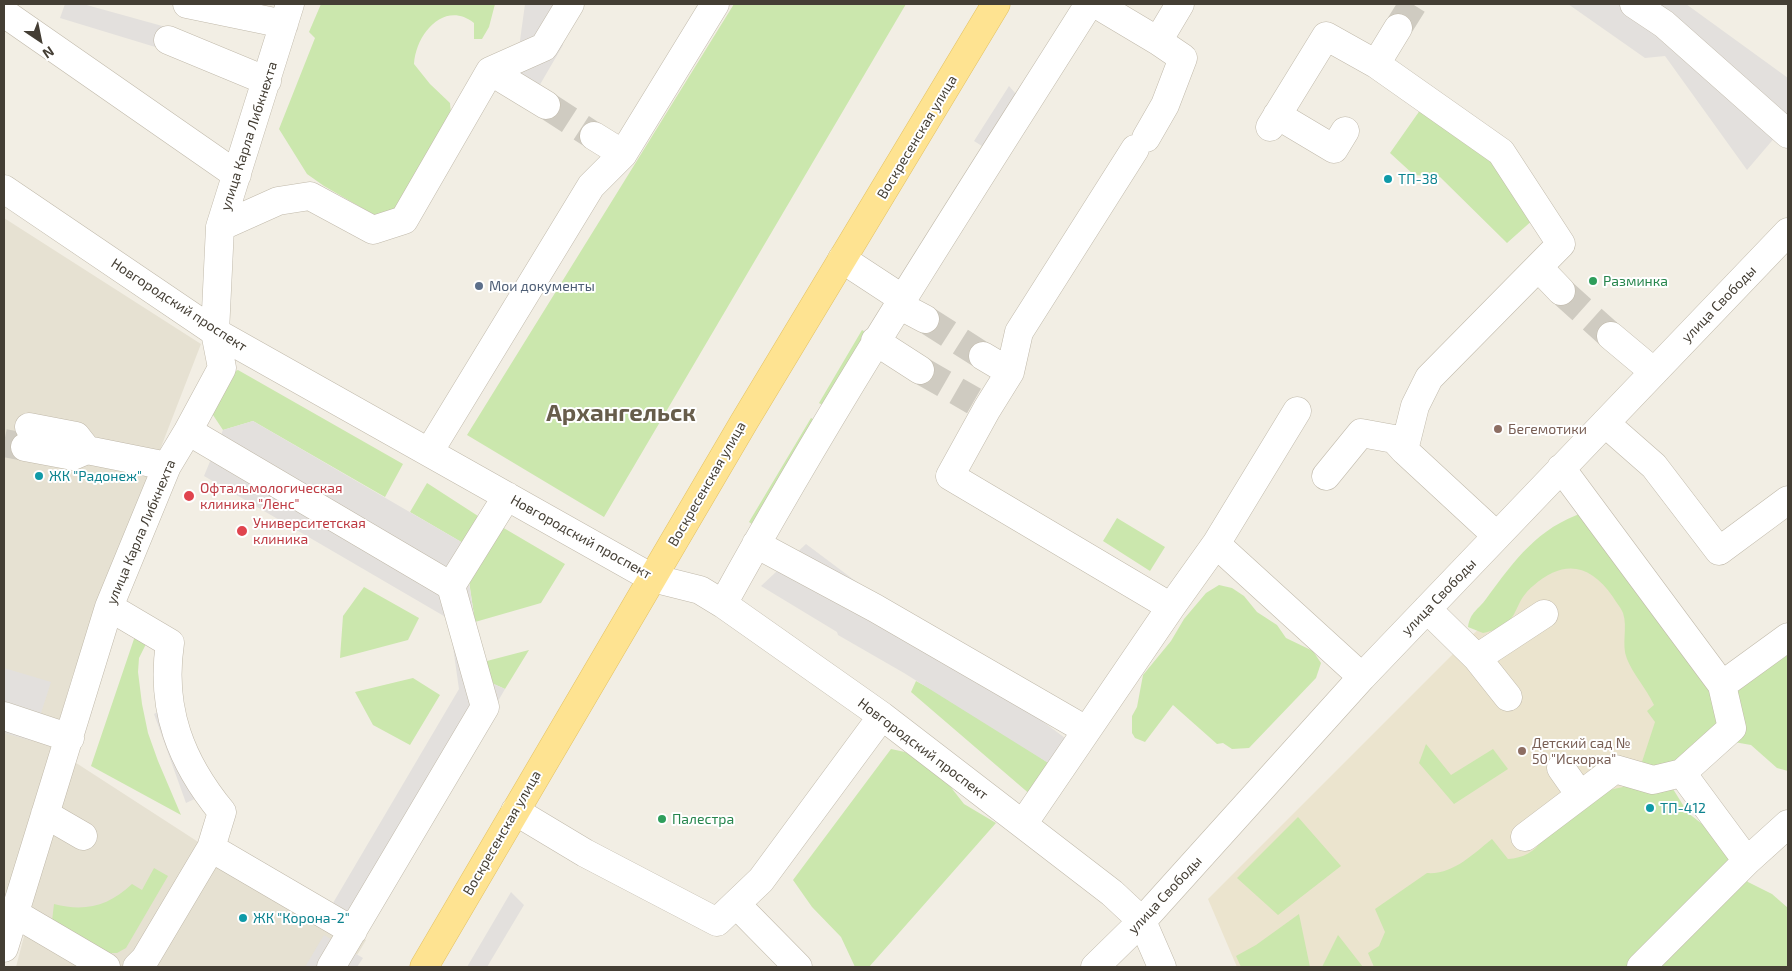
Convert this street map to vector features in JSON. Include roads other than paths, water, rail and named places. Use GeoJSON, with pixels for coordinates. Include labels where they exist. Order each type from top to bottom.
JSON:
{"type":"FeatureCollection","features":[{"type":"Feature","properties":{"kind":"main road","name":"Воскресенская улица"},"geometry":{"type":"LineString","coordinates":[[424,967],[652,578],[996,4]]}},
{"type":"Feature","properties":{"kind":"street"},"geometry":{"type":"LineString","coordinates":[[188,4],[287,14]]}},
{"type":"Feature","properties":{"kind":"street"},"geometry":{"type":"LineString","coordinates":[[220,227],[278,201],[310,196],[373,230],[404,220],[490,71],[544,47],[570,4]]}},
{"type":"Feature","properties":{"kind":"street"},"geometry":{"type":"LineString","coordinates":[[429,452],[592,186],[623,154],[715,4]]}},
{"type":"Feature","properties":{"kind":"street"},"geometry":{"type":"LineString","coordinates":[[723,604],[875,341],[1089,4]]}},
{"type":"Feature","properties":{"kind":"street"},"geometry":{"type":"LineString","coordinates":[[1096,4],[1184,58],[1165,105],[1019,332],[1010,372],[980,405],[950,476],[1171,607]]}},
{"type":"Feature","properties":{"kind":"street"},"geometry":{"type":"LineString","coordinates":[[1158,41],[1180,4]]}},
{"type":"Feature","properties":{"kind":"street"},"geometry":{"type":"LineString","coordinates":[[1634,4],[1664,24],[1788,134]]}},
{"type":"Feature","properties":{"kind":"street"},"geometry":{"type":"LineString","coordinates":[[4,13],[237,175]]}},
{"type":"Feature","properties":{"kind":"street","name":"улица Карла Либкнехта"},"geometry":{"type":"LineString","coordinates":[[4,948],[109,607],[166,466],[188,431],[222,368],[215,332],[220,227],[287,14]]}},
{"type":"Feature","properties":{"kind":"street"},"geometry":{"type":"LineString","coordinates":[[1376,64],[1398,28]]}},
{"type":"Feature","properties":{"kind":"street"},"geometry":{"type":"LineString","coordinates":[[1346,131],[1334,148],[1273,121],[1326,36],[1376,64],[1501,152],[1561,244],[1429,378],[1415,406],[1404,450]]}},
{"type":"Feature","properties":{"kind":"street"},"geometry":{"type":"LineString","coordinates":[[168,40],[267,81]]}},
{"type":"Feature","properties":{"kind":"street"},"geometry":{"type":"LineString","coordinates":[[490,71],[546,105]]}},
{"type":"Feature","properties":{"kind":"street"},"geometry":{"type":"LineString","coordinates":[[594,136],[623,154]]}},
{"type":"Feature","properties":{"kind":"street","name":"Новгородский проспект"},"geometry":{"type":"LineString","coordinates":[[4,189],[215,332],[652,578],[700,590],[723,604],[882,716],[1112,893],[1142,921],[1162,967]]}},
{"type":"Feature","properties":{"kind":"street","name":"улица Свободы"},"geometry":{"type":"LineString","coordinates":[[1095,967],[1142,921],[1362,677],[1788,232]]}},
{"type":"Feature","properties":{"kind":"street"},"geometry":{"type":"LineString","coordinates":[[842,259],[903,299],[908,310],[925,319]]}},
{"type":"Feature","properties":{"kind":"street"},"geometry":{"type":"LineString","coordinates":[[1539,268],[1561,291]]}},
{"type":"Feature","properties":{"kind":"street"},"geometry":{"type":"LineString","coordinates":[[1611,336],[1654,372]]}},
{"type":"Feature","properties":{"kind":"street"},"geometry":{"type":"LineString","coordinates":[[875,341],[920,370]]}},
{"type":"Feature","properties":{"kind":"street"},"geometry":{"type":"LineString","coordinates":[[983,356],[1010,372]]}},
{"type":"Feature","properties":{"kind":"street"},"geometry":{"type":"LineString","coordinates":[[1023,824],[1216,544],[1297,411]]}},
{"type":"Feature","properties":{"kind":"street"},"geometry":{"type":"LineString","coordinates":[[1605,423],[1654,466],[1719,551],[1788,500]]}},
{"type":"Feature","properties":{"kind":"street"},"geometry":{"type":"LineString","coordinates":[[188,431],[451,586],[485,706],[331,967]]}},
{"type":"Feature","properties":{"kind":"street"},"geometry":{"type":"LineString","coordinates":[[1326,476],[1361,433],[1394,439],[1497,536]]}},
{"type":"Feature","properties":{"kind":"street"},"geometry":{"type":"LineString","coordinates":[[27,437],[76,436],[87,450],[166,466]]}},
{"type":"Feature","properties":{"kind":"street"},"geometry":{"type":"LineString","coordinates":[[1525,837],[1615,769],[1653,780],[1682,773],[1732,728],[1722,686],[1561,468]]}},
{"type":"Feature","properties":{"kind":"street"},"geometry":{"type":"LineString","coordinates":[[451,586],[507,496]]}},
{"type":"Feature","properties":{"kind":"street"},"geometry":{"type":"LineString","coordinates":[[756,544],[875,608],[1086,730]]}},
{"type":"Feature","properties":{"kind":"street"},"geometry":{"type":"LineString","coordinates":[[1216,544],[1362,677]]}},
{"type":"Feature","properties":{"kind":"street"},"geometry":{"type":"LineString","coordinates":[[109,607],[170,643],[166,670],[168,693],[180,744],[203,789],[222,812],[211,848],[145,959],[137,967]]}},
{"type":"Feature","properties":{"kind":"street"},"geometry":{"type":"LineString","coordinates":[[1427,610],[1477,658],[1508,696]]}},
{"type":"Feature","properties":{"kind":"street"},"geometry":{"type":"LineString","coordinates":[[1477,658],[1544,614]]}},
{"type":"Feature","properties":{"kind":"street"},"geometry":{"type":"LineString","coordinates":[[1722,686],[1788,637]]}},
{"type":"Feature","properties":{"kind":"street"},"geometry":{"type":"LineString","coordinates":[[4,716],[70,738]]}},
{"type":"Feature","properties":{"kind":"street"},"geometry":{"type":"LineString","coordinates":[[515,810],[586,853],[717,922],[761,880],[882,716]]}},
{"type":"Feature","properties":{"kind":"street"},"geometry":{"type":"LineString","coordinates":[[1561,768],[1580,795]]}},
{"type":"Feature","properties":{"kind":"street"},"geometry":{"type":"LineString","coordinates":[[1682,773],[1747,861]]}},
{"type":"Feature","properties":{"kind":"street"},"geometry":{"type":"LineString","coordinates":[[45,814],[83,836]]}},
{"type":"Feature","properties":{"kind":"street"},"geometry":{"type":"LineString","coordinates":[[1641,967],[1747,861],[1788,824]]}},
{"type":"Feature","properties":{"kind":"street"},"geometry":{"type":"LineString","coordinates":[[211,848],[352,931]]}},
{"type":"Feature","properties":{"kind":"street"},"geometry":{"type":"LineString","coordinates":[[736,904],[798,967]]}},
{"type":"Feature","properties":{"kind":"street"},"geometry":{"type":"LineString","coordinates":[[14,913],[106,967]]}},
{"type":"Feature","properties":{"kind":"tunnel"},"geometry":{"type":"LineString","coordinates":[[1398,28],[1413,4]]}},
{"type":"Feature","properties":{"kind":"tunnel"},"geometry":{"type":"LineString","coordinates":[[546,105],[594,136]]}},
{"type":"Feature","properties":{"kind":"tunnel"},"geometry":{"type":"LineString","coordinates":[[1561,291],[1611,336]]}},
{"type":"Feature","properties":{"kind":"tunnel"},"geometry":{"type":"LineString","coordinates":[[925,319],[983,356]]}},
{"type":"Feature","properties":{"kind":"tunnel"},"geometry":{"type":"LineString","coordinates":[[920,370],[974,401]]}},
{"type":"Feature","properties":{"kind":"tunnel"},"geometry":{"type":"LineString","coordinates":[[4,443],[25,447]]}},
{"type":"Feature","properties":{"kind":"place","name":"ТП-38"},"geometry":{"type":"Point","coordinates":[1388,179]}},
{"type":"Feature","properties":{"kind":"place","name":"Разминка"},"geometry":{"type":"Point","coordinates":[1593,281]}},
{"type":"Feature","properties":{"kind":"place","name":"Мои документы"},"geometry":{"type":"Point","coordinates":[479,286]}},
{"type":"Feature","properties":{"kind":"place","name":"Бегемотики"},"geometry":{"type":"Point","coordinates":[1498,429]}},
{"type":"Feature","properties":{"kind":"place","name":"ЖК \"Радонеж\""},"geometry":{"type":"Point","coordinates":[39,476]}},
{"type":"Feature","properties":{"kind":"place","name":"Офтальмологическая клиника \"Ленс\""},"geometry":{"type":"Point","coordinates":[189,496]}},
{"type":"Feature","properties":{"kind":"place","name":"Университетская клиника"},"geometry":{"type":"Point","coordinates":[242,531]}},
{"type":"Feature","properties":{"kind":"place","name":"Детский сад № 50 \"Искорка\""},"geometry":{"type":"Point","coordinates":[1522,751]}},
{"type":"Feature","properties":{"kind":"place","name":"ТП-412"},"geometry":{"type":"Point","coordinates":[1650,808]}},
{"type":"Feature","properties":{"kind":"place","name":"Палестра"},"geometry":{"type":"Point","coordinates":[662,819]}},
{"type":"Feature","properties":{"kind":"place","name":"ЖК \"Корона-2\""},"geometry":{"type":"Point","coordinates":[243,918]}},
{"type":"Feature","properties":{"kind":"district","name":"Архангельск"},"geometry":{"type":"Point","coordinates":[621,413]}}]}
